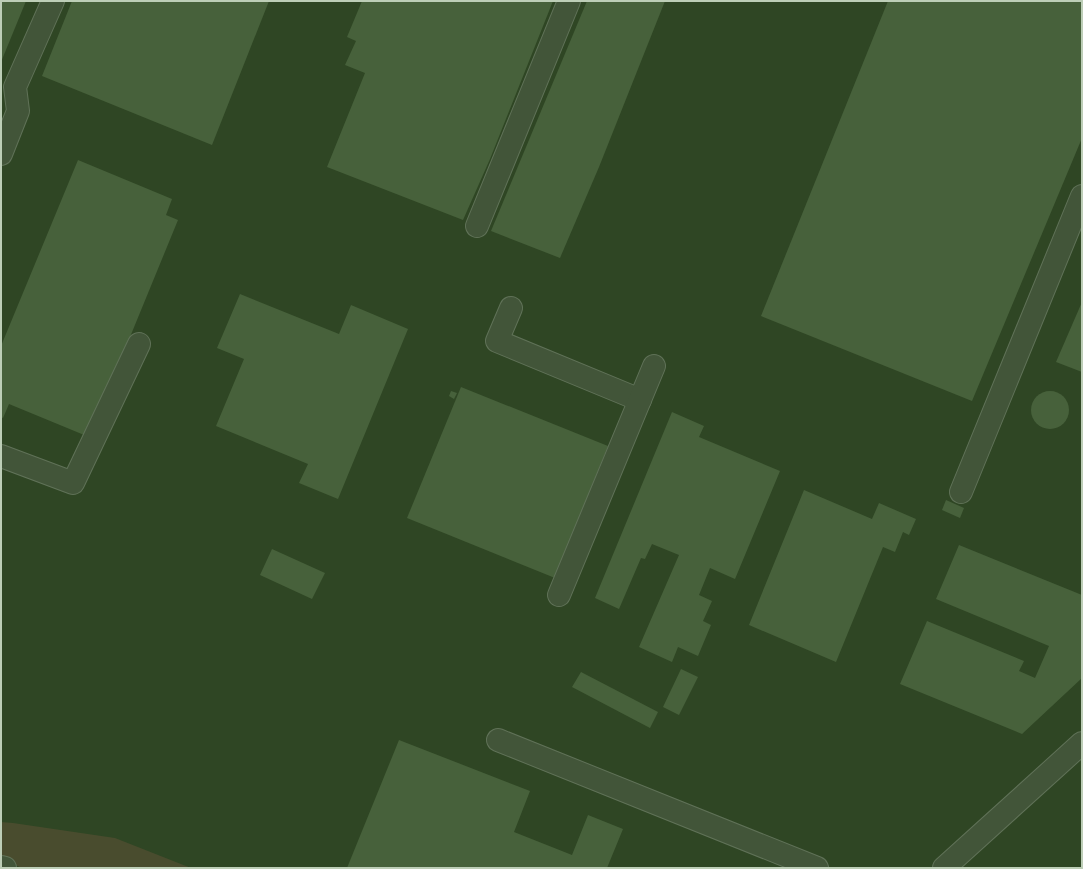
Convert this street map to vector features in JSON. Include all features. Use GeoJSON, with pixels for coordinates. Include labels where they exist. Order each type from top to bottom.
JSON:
{"type":"FeatureCollection","features":[{"type":"Feature","properties":{"kind":"street"},"geometry":{"type":"LineString","coordinates":[[1,154],[18,111],[15,87],[53,1]]}},
{"type":"Feature","properties":{"kind":"street"},"geometry":{"type":"LineString","coordinates":[[477,226],[569,1]]}},
{"type":"Feature","properties":{"kind":"street"},"geometry":{"type":"LineString","coordinates":[[961,492],[1082,196]]}},
{"type":"Feature","properties":{"kind":"street"},"geometry":{"type":"LineString","coordinates":[[511,308],[497,341],[640,400]]}},
{"type":"Feature","properties":{"kind":"street"},"geometry":{"type":"LineString","coordinates":[[1,456],[73,483],[139,344]]}},
{"type":"Feature","properties":{"kind":"street"},"geometry":{"type":"LineString","coordinates":[[559,595],[654,366]]}},
{"type":"Feature","properties":{"kind":"street"},"geometry":{"type":"LineString","coordinates":[[498,740],[817,868]]}},
{"type":"Feature","properties":{"kind":"street"},"geometry":{"type":"LineString","coordinates":[[944,868],[1082,743]]}},
{"type":"Feature","properties":{"kind":"street"},"geometry":{"type":"LineString","coordinates":[[1,867],[5,868]]}},
{"type":"Feature","properties":{"kind":"green space"},"geometry":{"type":"Polygon","coordinates":[[[1,822],[115,838],[191,868],[22,868],[1,859],[1,822]]]}},
{"type":"Feature","properties":{"kind":"building"},"geometry":{"type":"Polygon","coordinates":[[[1,1],[26,1],[1,62],[1,1]]]}},
{"type":"Feature","properties":{"kind":"building"},"geometry":{"type":"Polygon","coordinates":[[[72,1],[269,1],[212,145],[42,76],[72,1]]]}},
{"type":"Feature","properties":{"kind":"building"},"geometry":{"type":"Polygon","coordinates":[[[362,1],[553,1],[490,159],[463,220],[327,167],[365,73],[345,65],[356,41],[347,37],[362,1]]]}},
{"type":"Feature","properties":{"kind":"building"},"geometry":{"type":"Polygon","coordinates":[[[587,1],[665,1],[599,167],[560,258],[491,231],[587,1]]]}},
{"type":"Feature","properties":{"kind":"building"},"geometry":{"type":"Polygon","coordinates":[[[888,1],[1082,1],[1082,138],[972,401],[761,316],[888,1]]]}},
{"type":"Feature","properties":{"kind":"building"},"geometry":{"type":"Polygon","coordinates":[[[78,160],[172,199],[166,215],[178,220],[89,437],[9,404],[3,418],[1,417],[1,346],[78,160]]]}},
{"type":"Feature","properties":{"kind":"building"},"geometry":{"type":"Polygon","coordinates":[[[240,294],[339,334],[351,305],[408,329],[338,499],[299,483],[308,464],[216,426],[244,359],[217,348],[240,294]]]}},
{"type":"Feature","properties":{"kind":"building"},"geometry":{"type":"Polygon","coordinates":[[[1082,302],[1082,372],[1056,362],[1082,302]]]}},
{"type":"Feature","properties":{"kind":"building"},"geometry":{"type":"Polygon","coordinates":[[[461,387],[608,446],[555,578],[407,518],[461,387]]]}},
{"type":"Feature","properties":{"kind":"building"},"geometry":{"type":"Polygon","coordinates":[[[451,391],[457,393],[454,399],[449,396],[451,391]]]}},
{"type":"Feature","properties":{"kind":"building"},"geometry":{"type":"Polygon","coordinates":[[[1050,391],[1060,394],[1066,400],[1069,410],[1066,420],[1060,426],[1050,429],[1040,426],[1034,420],[1031,410],[1034,400],[1040,394],[1050,391]]]}},
{"type":"Feature","properties":{"kind":"building"},"geometry":{"type":"Polygon","coordinates":[[[672,412],[704,426],[699,437],[780,471],[735,579],[710,568],[699,595],[712,601],[703,621],[711,625],[698,656],[678,647],[672,662],[639,647],[679,555],[652,544],[645,559],[641,558],[619,609],[595,598],[672,412]]]}},
{"type":"Feature","properties":{"kind":"building"},"geometry":{"type":"Polygon","coordinates":[[[804,490],[872,519],[879,503],[916,519],[909,535],[903,532],[895,552],[883,547],[836,662],[749,625],[804,490]]]}},
{"type":"Feature","properties":{"kind":"building"},"geometry":{"type":"Polygon","coordinates":[[[946,500],[964,508],[960,518],[942,510],[946,500]]]}},
{"type":"Feature","properties":{"kind":"building"},"geometry":{"type":"Polygon","coordinates":[[[959,545],[1082,595],[1082,678],[1022,734],[900,684],[927,621],[1024,661],[1019,671],[1035,678],[1049,646],[936,599],[959,545]]]}},
{"type":"Feature","properties":{"kind":"building"},"geometry":{"type":"Polygon","coordinates":[[[272,549],[325,573],[312,599],[260,575],[272,549]]]}},
{"type":"Feature","properties":{"kind":"building"},"geometry":{"type":"Polygon","coordinates":[[[681,669],[698,677],[679,715],[663,707],[681,669]]]}},
{"type":"Feature","properties":{"kind":"building"},"geometry":{"type":"Polygon","coordinates":[[[581,672],[658,712],[650,728],[572,687],[581,672]]]}},
{"type":"Feature","properties":{"kind":"building"},"geometry":{"type":"Polygon","coordinates":[[[399,740],[530,791],[514,832],[572,855],[588,815],[623,829],[607,868],[347,868],[399,740]]]}}]}
